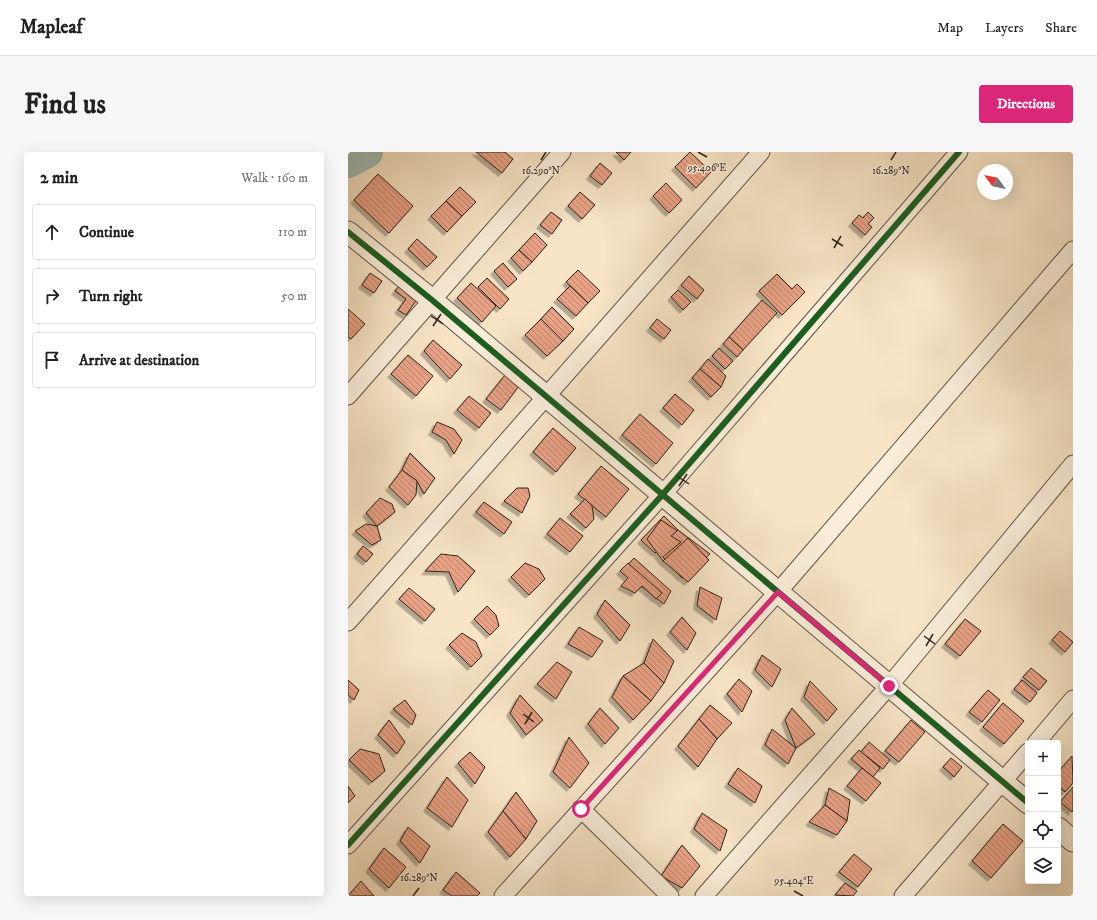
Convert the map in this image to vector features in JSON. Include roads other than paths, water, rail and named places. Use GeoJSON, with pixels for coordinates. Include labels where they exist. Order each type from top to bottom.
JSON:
{"type":"FeatureCollection","features":[{"type":"Feature","properties":{"kind":"street"},"geometry":{"type":"LineString","coordinates":[[348,396],[562,152]]}},
{"type":"Feature","properties":{"kind":"street"},"geometry":{"type":"LineString","coordinates":[[348,622],[761,152]]}},
{"type":"Feature","properties":{"kind":"street"},"geometry":{"type":"LineString","coordinates":[[348,845],[663,494],[959,152]]}},
{"type":"Feature","properties":{"kind":"street"},"geometry":{"type":"LineString","coordinates":[[348,232],[432,300],[1025,800]]}},
{"type":"Feature","properties":{"kind":"street"},"geometry":{"type":"LineString","coordinates":[[503,896],[778,592],[1073,250]]}},
{"type":"Feature","properties":{"kind":"street"},"geometry":{"type":"LineString","coordinates":[[704,896],[889,686],[1073,464]]}},
{"type":"Feature","properties":{"kind":"street"},"geometry":{"type":"LineString","coordinates":[[1039,740],[1073,699]]}},
{"type":"Feature","properties":{"kind":"street"},"geometry":{"type":"LineString","coordinates":[[903,896],[1025,756]]}},
{"type":"Feature","properties":{"kind":"street"},"geometry":{"type":"LineString","coordinates":[[581,809],[670,896]]}},
{"type":"Feature","properties":{"kind":"street"},"geometry":{"type":"LineString","coordinates":[[1061,831],[1073,841]]}},
{"type":"Feature","properties":{"kind":"waterway"},"geometry":{"type":"LineString","coordinates":[[348,162],[367,152]]}}]}
